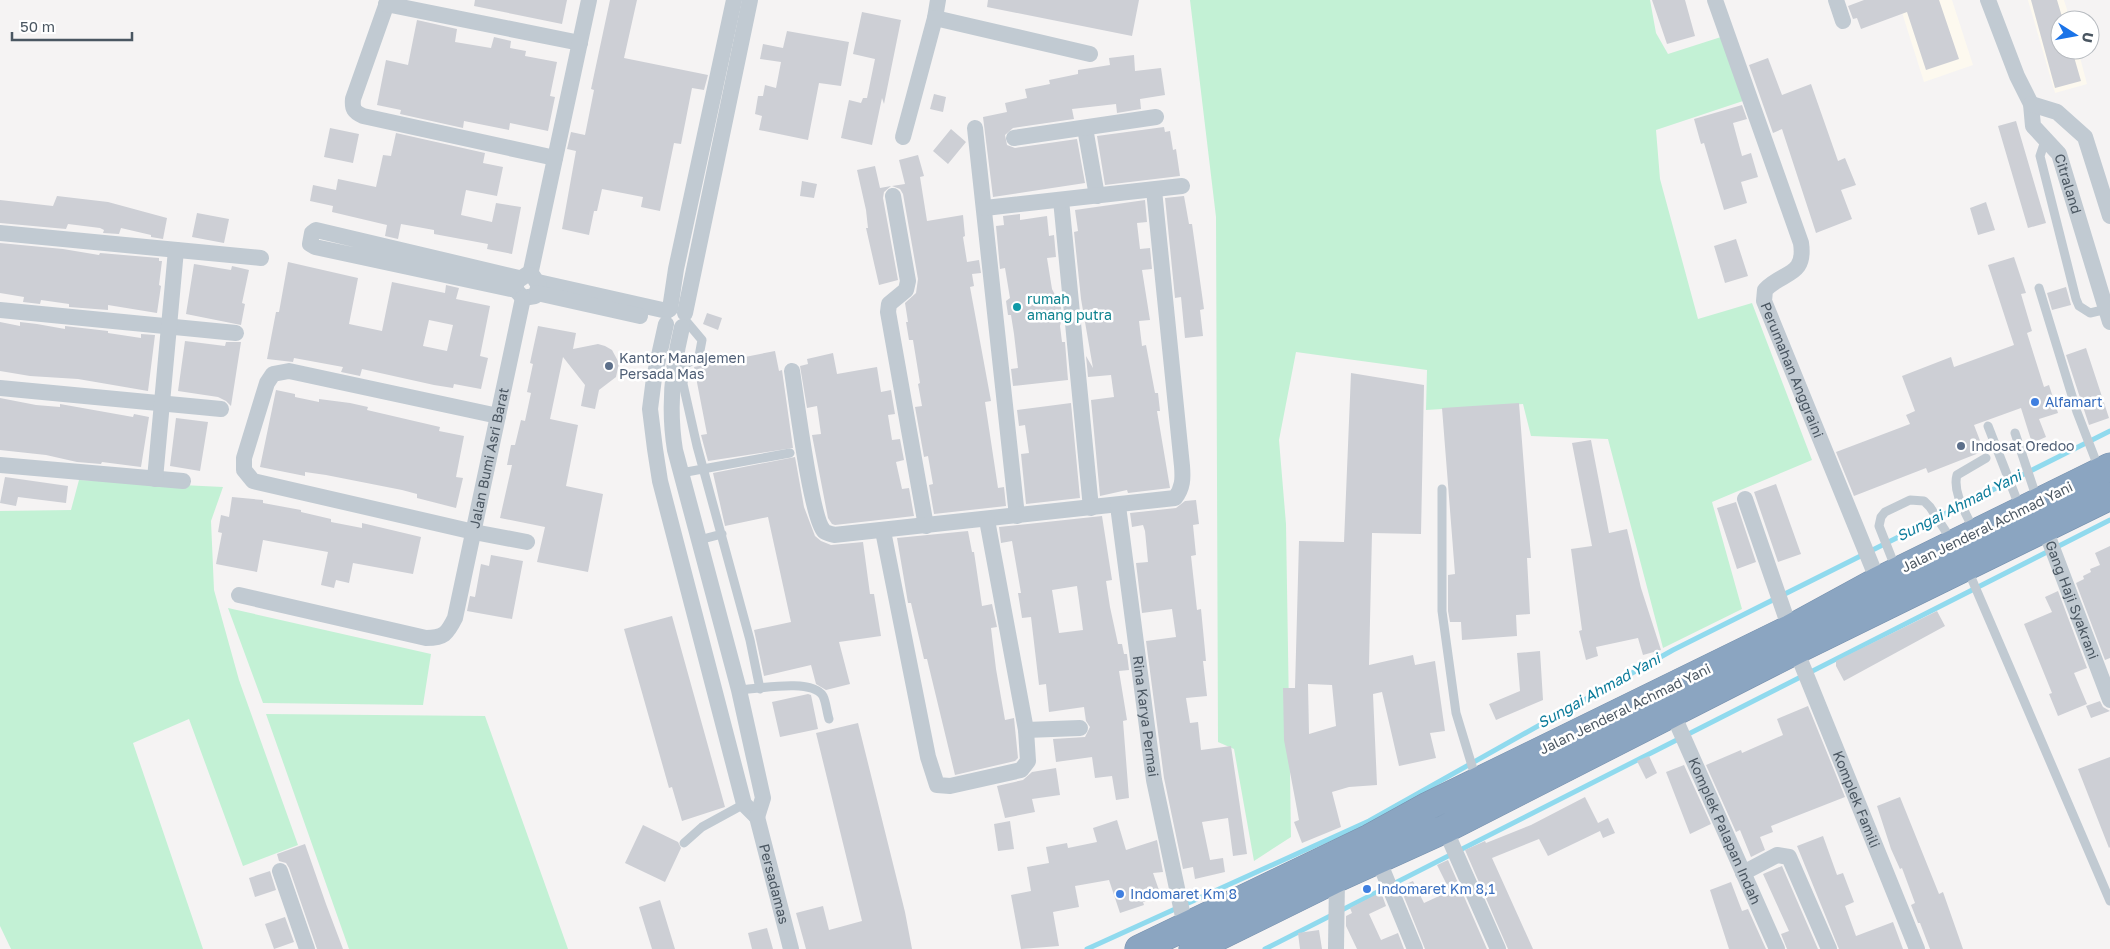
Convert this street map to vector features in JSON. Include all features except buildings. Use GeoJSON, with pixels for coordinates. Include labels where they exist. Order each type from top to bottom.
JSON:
{"type":"FeatureCollection","features":[{"type":"Feature","properties":{"kind":"highway","name":"Jalan Jenderal Achmad Yani"},"geometry":{"type":"LineString","coordinates":[[1189,937],[1477,782],[1793,639],[1967,556],[2029,506],[2107,478]]}},
{"type":"Feature","properties":{"kind":"highway","name":"Jalan Jenderal Achmad Yani"},"geometry":{"type":"LineString","coordinates":[[1139,949],[1189,937],[1337,878],[1445,829],[1672,712],[1793,639],[1887,577],[1967,556],[2045,530],[2107,478]]}},
{"type":"Feature","properties":{"kind":"street","name":"Jalan Bumi Asri Barat"},"geometry":{"type":"LineString","coordinates":[[239,596],[426,638],[442,638],[448,632],[455,618],[589,0]]}},
{"type":"Feature","properties":{"kind":"street"},"geometry":{"type":"LineString","coordinates":[[734,0],[676,269],[671,426],[681,473],[739,690],[763,798],[757,818]]}},
{"type":"Feature","properties":{"kind":"street"},"geometry":{"type":"LineString","coordinates":[[750,0],[674,318],[654,378],[650,409],[660,480],[744,804],[757,818]]}},
{"type":"Feature","properties":{"kind":"street"},"geometry":{"type":"LineString","coordinates":[[902,137],[938,0]]}},
{"type":"Feature","properties":{"kind":"street","name":"Perumahan Anggraini"},"geometry":{"type":"LineString","coordinates":[[1715,0],[1802,252],[1800,262],[1794,273],[1771,283],[1765,290],[1764,301],[1887,577]]}},
{"type":"Feature","properties":{"kind":"street"},"geometry":{"type":"LineString","coordinates":[[1836,0],[1843,20]]}},
{"type":"Feature","properties":{"kind":"street","name":"Citraland"},"geometry":{"type":"LineString","coordinates":[[1988,0],[2016,76],[2031,104],[2033,126],[2059,154],[2108,315]]}},
{"type":"Feature","properties":{"kind":"street"},"geometry":{"type":"LineString","coordinates":[[555,158],[363,116],[356,113],[352,107],[352,99],[387,2],[580,43]]}},
{"type":"Feature","properties":{"kind":"street"},"geometry":{"type":"LineString","coordinates":[[934,18],[1090,54]]}},
{"type":"Feature","properties":{"kind":"street"},"geometry":{"type":"LineString","coordinates":[[2031,104],[2057,112],[2084,137],[2110,216]]}},
{"type":"Feature","properties":{"kind":"street"},"geometry":{"type":"LineString","coordinates":[[1014,138],[1156,117]]}},
{"type":"Feature","properties":{"kind":"street"},"geometry":{"type":"LineString","coordinates":[[975,128],[985,208],[1000,378],[1017,516]]}},
{"type":"Feature","properties":{"kind":"street"},"geometry":{"type":"LineString","coordinates":[[1085,128],[1097,196]]}},
{"type":"Feature","properties":{"kind":"street"},"geometry":{"type":"LineString","coordinates":[[985,208],[1182,186]]}},
{"type":"Feature","properties":{"kind":"street"},"geometry":{"type":"LineString","coordinates":[[792,371],[811,487],[819,523],[824,531],[834,535],[1118,506],[1175,498],[1180,492],[1183,481],[1154,190]]}},
{"type":"Feature","properties":{"kind":"street"},"geometry":{"type":"LineString","coordinates":[[893,196],[908,281],[906,290],[889,304],[888,312],[926,526]]}},
{"type":"Feature","properties":{"kind":"street"},"geometry":{"type":"LineString","coordinates":[[1060,200],[1091,508]]}},
{"type":"Feature","properties":{"kind":"street"},"geometry":{"type":"LineString","coordinates":[[527,286],[316,230],[312,233],[310,244],[315,247],[527,286],[674,318]]}},
{"type":"Feature","properties":{"kind":"street"},"geometry":{"type":"LineString","coordinates":[[0,233],[261,258]]}},
{"type":"Feature","properties":{"kind":"street"},"geometry":{"type":"LineString","coordinates":[[155,479],[176,250]]}},
{"type":"Feature","properties":{"kind":"street"},"geometry":{"type":"LineString","coordinates":[[0,310],[236,332]]}},
{"type":"Feature","properties":{"kind":"street"},"geometry":{"type":"LineString","coordinates":[[498,416],[289,371],[278,372],[273,374],[267,383],[244,458],[244,470],[253,480],[474,532],[527,542]]}},
{"type":"Feature","properties":{"kind":"street"},"geometry":{"type":"LineString","coordinates":[[0,388],[221,409]]}},
{"type":"Feature","properties":{"kind":"street"},"geometry":{"type":"LineString","coordinates":[[0,465],[182,481]]}},
{"type":"Feature","properties":{"kind":"street","name":"Komplek Famili"},"geometry":{"type":"LineString","coordinates":[[1745,499],[1793,639],[1917,949]]}},
{"type":"Feature","properties":{"kind":"street","name":"Rina Karya Permai"},"geometry":{"type":"LineString","coordinates":[[1118,506],[1154,780],[1189,937]]}},
{"type":"Feature","properties":{"kind":"street"},"geometry":{"type":"LineString","coordinates":[[883,531],[928,757],[937,785],[950,786],[1021,770],[1028,761],[1026,730],[987,520]]}},
{"type":"Feature","properties":{"kind":"street","name":"Gang Haji Syakrani"},"geometry":{"type":"LineString","coordinates":[[2045,530],[2110,700]]}},
{"type":"Feature","properties":{"kind":"street","name":"Komplek Palapan Indah"},"geometry":{"type":"LineString","coordinates":[[1672,712],[1777,949]]}},
{"type":"Feature","properties":{"kind":"street"},"geometry":{"type":"LineString","coordinates":[[1026,730],[1080,728]]}},
{"type":"Feature","properties":{"kind":"street","name":"Persadamas"},"geometry":{"type":"LineString","coordinates":[[757,818],[791,949]]}},
{"type":"Feature","properties":{"kind":"street"},"geometry":{"type":"LineString","coordinates":[[1445,829],[1498,949]]}},
{"type":"Feature","properties":{"kind":"street"},"geometry":{"type":"LineString","coordinates":[[1744,873],[1777,854],[1789,857],[1829,949]]}},
{"type":"Feature","properties":{"kind":"street"},"geometry":{"type":"LineString","coordinates":[[1378,859],[1415,949]]}},
{"type":"Feature","properties":{"kind":"street"},"geometry":{"type":"LineString","coordinates":[[280,871],[307,949]]}},
{"type":"Feature","properties":{"kind":"street"},"geometry":{"type":"LineString","coordinates":[[1336,949],[1337,878]]}},
{"type":"Feature","properties":{"kind":"lane"},"geometry":{"type":"LineString","coordinates":[[2046,138],[2040,156],[2076,299],[2079,306],[2090,313],[2108,315]]}},
{"type":"Feature","properties":{"kind":"lane"},"geometry":{"type":"LineString","coordinates":[[2039,288],[2076,412],[2107,478]]}},
{"type":"Feature","properties":{"kind":"lane"},"geometry":{"type":"LineString","coordinates":[[674,318],[702,340],[699,356],[685,365],[683,378],[703,468],[750,640],[760,689]]}},
{"type":"Feature","properties":{"kind":"lane"},"geometry":{"type":"LineString","coordinates":[[1988,426],[2029,506]]}},
{"type":"Feature","properties":{"kind":"lane"},"geometry":{"type":"LineString","coordinates":[[2015,433],[2029,506]]}},
{"type":"Feature","properties":{"kind":"lane"},"geometry":{"type":"LineString","coordinates":[[681,473],[790,453]]}},
{"type":"Feature","properties":{"kind":"lane"},"geometry":{"type":"LineString","coordinates":[[1986,458],[1957,475],[1956,480],[1967,556],[1980,600],[2110,901]]}},
{"type":"Feature","properties":{"kind":"lane"},"geometry":{"type":"LineString","coordinates":[[1442,489],[1442,611],[1456,713],[1477,782]]}},
{"type":"Feature","properties":{"kind":"lane"},"geometry":{"type":"LineString","coordinates":[[1887,577],[1879,526],[1881,517],[1885,512],[1910,500],[1924,502],[1930,507],[1967,556]]}},
{"type":"Feature","properties":{"kind":"lane"},"geometry":{"type":"LineString","coordinates":[[699,540],[722,534]]}},
{"type":"Feature","properties":{"kind":"lane"},"geometry":{"type":"LineString","coordinates":[[739,690],[803,686],[815,688],[823,696],[829,719]]}},
{"type":"Feature","properties":{"kind":"lane"},"geometry":{"type":"LineString","coordinates":[[684,843],[702,827],[744,804],[763,798]]}},
{"type":"Feature","properties":{"kind":"shaded area"},"geometry":{"type":"Polygon","coordinates":[[[1898,0],[1952,0],[1973,65],[1924,82],[1898,0]]]}},
{"type":"Feature","properties":{"kind":"shaded area"},"geometry":{"type":"Polygon","coordinates":[[[2028,0],[2064,0],[2067,10],[2050,10],[2050,60],[2081,60],[2087,84],[2055,93],[2028,0]]]}},
{"type":"Feature","properties":{"kind":"green space"},"geometry":{"type":"Polygon","coordinates":[[[1190,0],[1650,0],[1656,33],[1668,54],[1721,37],[1743,101],[1656,130],[1660,179],[1698,319],[1752,303],[1812,460],[1712,502],[1742,609],[1663,648],[1608,439],[1531,436],[1523,404],[1426,410],[1427,370],[1296,352],[1279,440],[1286,524],[1291,837],[1254,861],[1234,749],[1218,742],[1216,217],[1190,0]]]}},
{"type":"Feature","properties":{"kind":"green space"},"geometry":{"type":"Polygon","coordinates":[[[79,480],[223,487],[211,521],[214,590],[239,680],[298,845],[243,866],[189,719],[133,743],[203,949],[11,949],[0,926],[0,511],[71,510],[79,480]]]}},
{"type":"Feature","properties":{"kind":"green space"},"geometry":{"type":"Polygon","coordinates":[[[228,608],[431,654],[423,705],[263,703],[228,608]]]}},
{"type":"Feature","properties":{"kind":"green space"},"geometry":{"type":"Polygon","coordinates":[[[266,714],[485,716],[568,949],[349,949],[266,714]]]}},
{"type":"Feature","properties":{"kind":"waterway","name":"Sungai Ahmad Yani"},"geometry":{"type":"LineString","coordinates":[[1087,949],[1369,821],[1673,650],[2110,431]]}},
{"type":"Feature","properties":{"kind":"waterway","name":"Sungai Ahmad Yani"},"geometry":{"type":"LineString","coordinates":[[1265,949],[2110,520]]}},
{"type":"Feature","properties":{"kind":"place","name":"rumah amang putra"},"geometry":{"type":"Point","coordinates":[1017,307]}},
{"type":"Feature","properties":{"kind":"place","name":"Kantor Manajemen Persada Mas"},"geometry":{"type":"Point","coordinates":[609,366]}},
{"type":"Feature","properties":{"kind":"place","name":"Alfamart"},"geometry":{"type":"Point","coordinates":[2035,402]}},
{"type":"Feature","properties":{"kind":"place","name":"Indosat Oredoo"},"geometry":{"type":"Point","coordinates":[1961,446]}},
{"type":"Feature","properties":{"kind":"place","name":"Indomaret Km 8,1"},"geometry":{"type":"Point","coordinates":[1367,889]}},
{"type":"Feature","properties":{"kind":"place","name":"Indomaret Km 8"},"geometry":{"type":"Point","coordinates":[1120,894]}}]}
